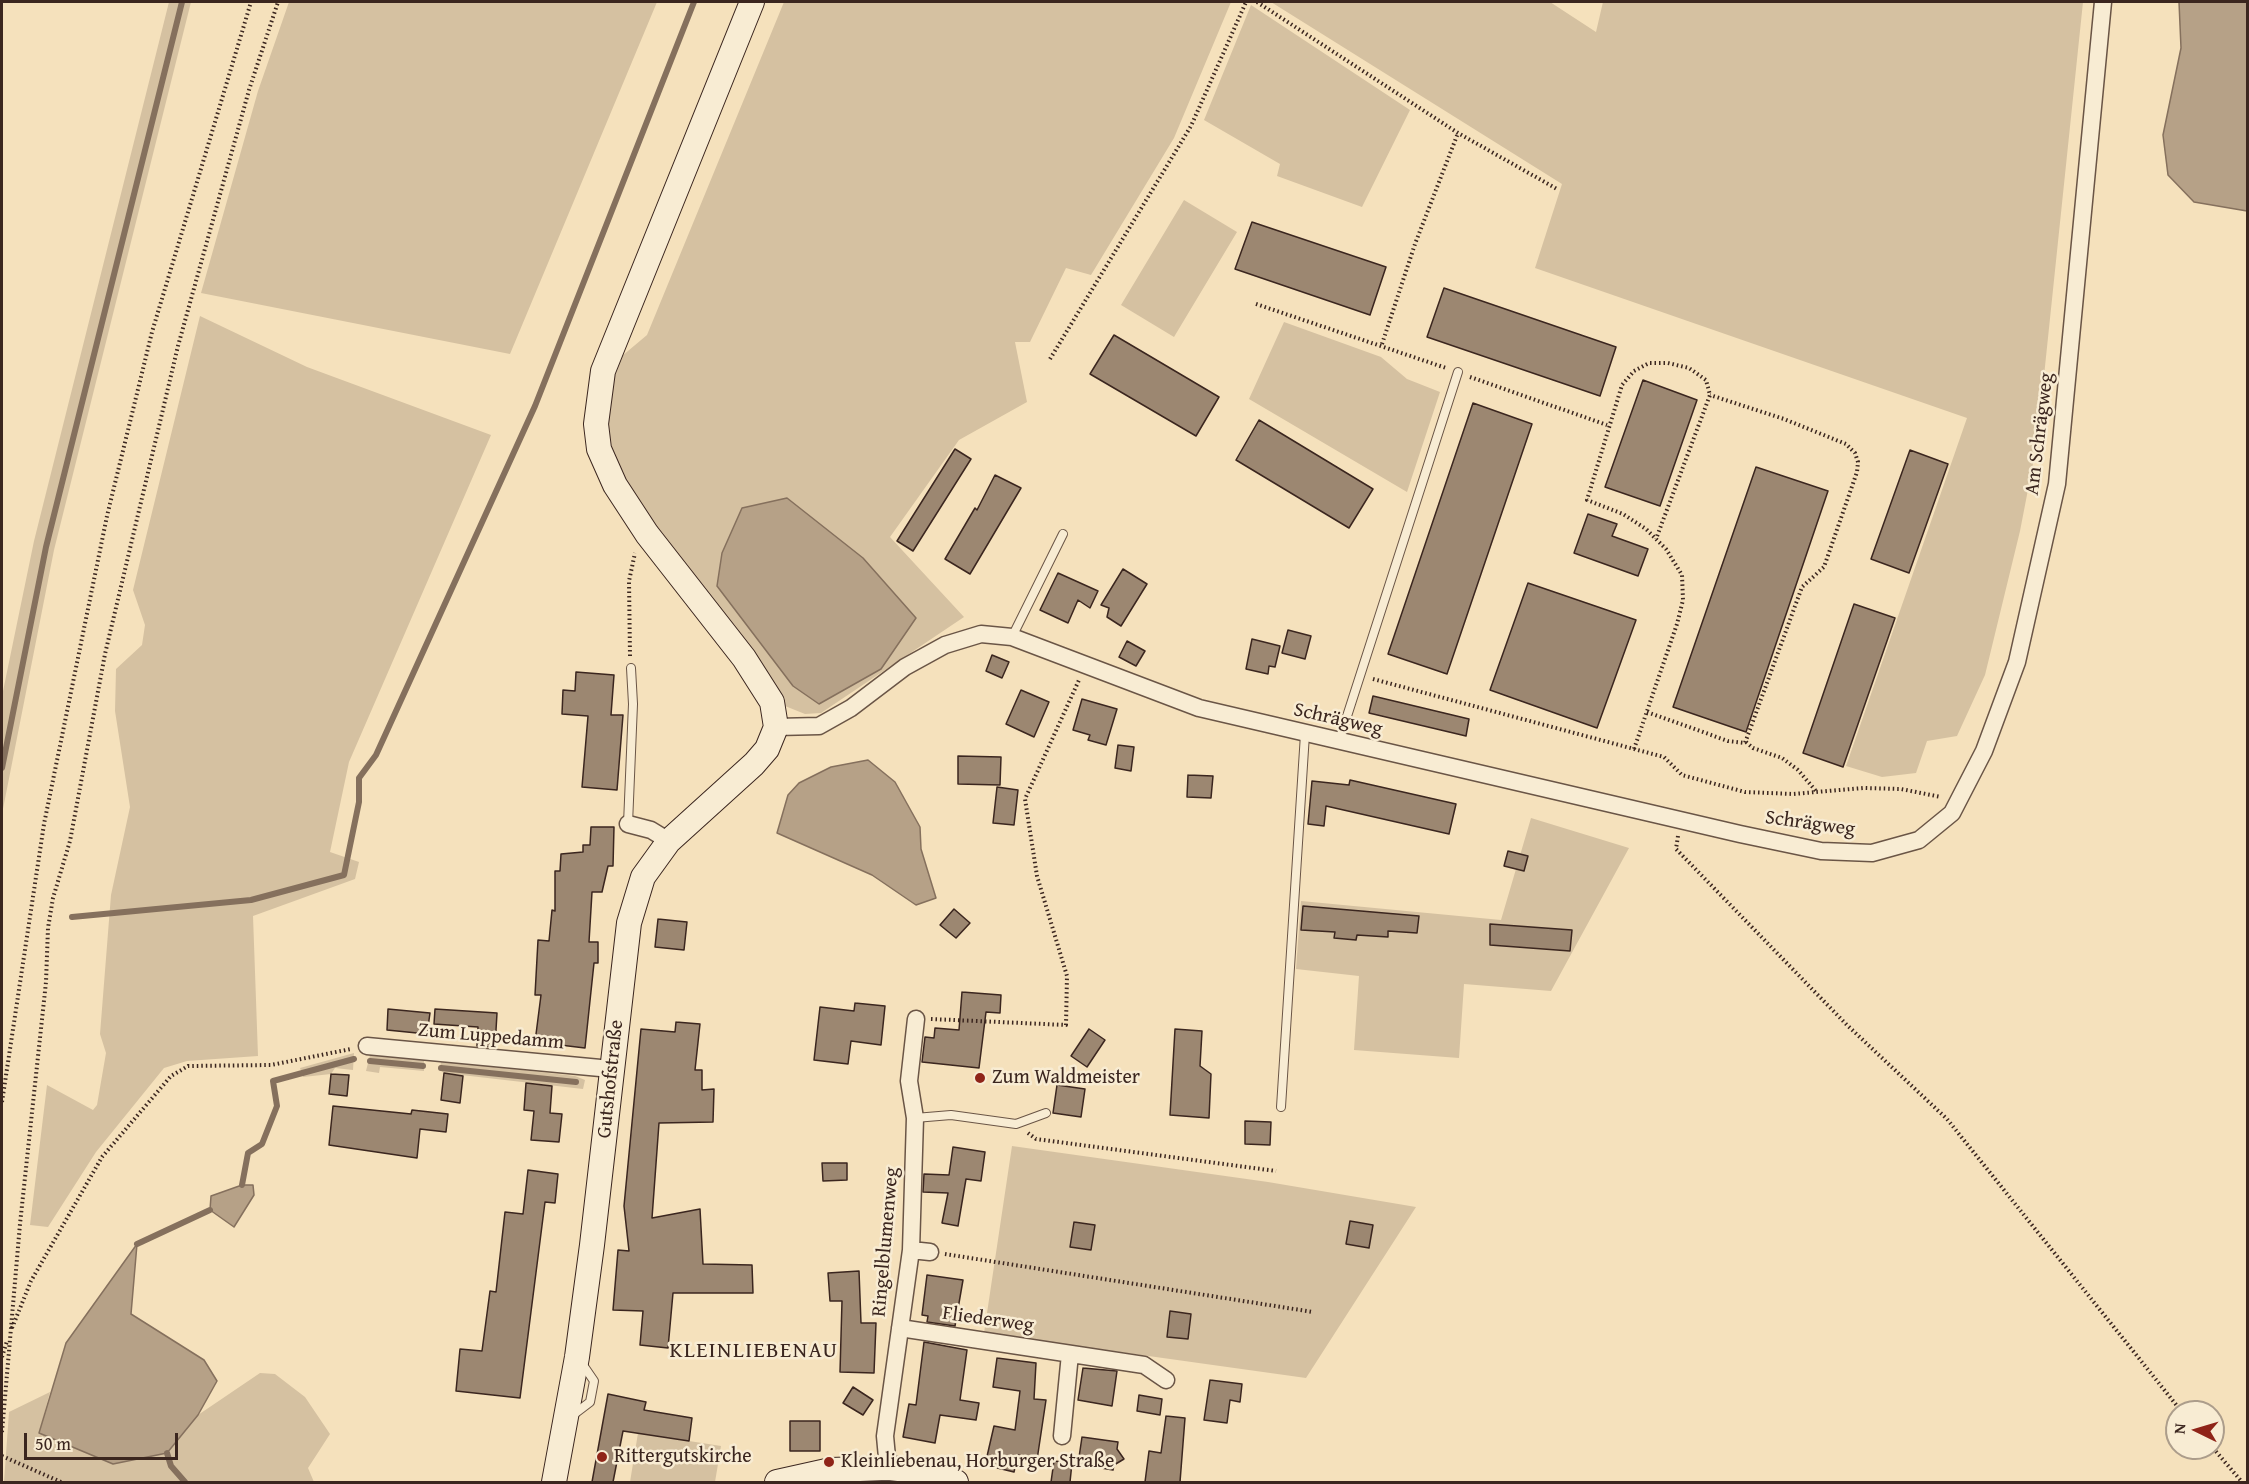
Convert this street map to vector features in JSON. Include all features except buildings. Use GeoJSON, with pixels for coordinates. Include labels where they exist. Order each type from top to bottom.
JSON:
{"type":"FeatureCollection","features":[{"type":"Feature","properties":{"kind":"street"},"geometry":{"type":"LineString","coordinates":[[752,2],[603,371],[596,424],[599,449],[615,485],[647,534],[744,658],[772,702],[776,727]]}},
{"type":"Feature","properties":{"kind":"street","name":"Am Schrägweg"},"geometry":{"type":"LineString","coordinates":[[1918,840],[1952,813],[1984,751],[2017,662],[2057,484],[2071,363],[2103,2]]}},
{"type":"Feature","properties":{"kind":"street","name":"Schrägweg"},"geometry":{"type":"LineString","coordinates":[[776,727],[819,726],[851,708],[905,668],[945,645],[981,634],[1012,637],[1199,708],[1682,821],[1821,851],[1872,853],[1918,840]]}},
{"type":"Feature","properties":{"kind":"street","name":"Gutshofstraße"},"geometry":{"type":"LineString","coordinates":[[554,1482],[577,1357],[629,923],[642,877],[669,841],[754,764],[767,749],[776,727]]}},
{"type":"Feature","properties":{"kind":"street"},"geometry":{"type":"LineString","coordinates":[[628,824],[651,830],[669,841]]}},
{"type":"Feature","properties":{"kind":"street","name":"Ringelblumenweg"},"geometry":{"type":"LineString","coordinates":[[888,1468],[885,1436],[911,1250],[915,1118],[909,1082],[916,1019]]}},
{"type":"Feature","properties":{"kind":"street","name":"Zum Luppedamm"},"geometry":{"type":"LineString","coordinates":[[367,1046],[611,1069]]}},
{"type":"Feature","properties":{"kind":"street"},"geometry":{"type":"LineString","coordinates":[[911,1250],[930,1252]]}},
{"type":"Feature","properties":{"kind":"street","name":"Fliederweg"},"geometry":{"type":"LineString","coordinates":[[900,1328],[1144,1365],[1166,1380]]}},
{"type":"Feature","properties":{"kind":"street"},"geometry":{"type":"LineString","coordinates":[[1062,1436],[1070,1354]]}},
{"type":"Feature","properties":{"kind":"street"},"geometry":{"type":"LineString","coordinates":[[777,1482],[831,1470],[888,1468],[930,1472],[956,1482]]}},
{"type":"Feature","properties":{"kind":"lane"},"geometry":{"type":"LineString","coordinates":[[1339,742],[1458,372]]}},
{"type":"Feature","properties":{"kind":"lane"},"geometry":{"type":"LineString","coordinates":[[1012,637],[1064,534]]}},
{"type":"Feature","properties":{"kind":"lane"},"geometry":{"type":"LineString","coordinates":[[628,824],[633,704],[631,668]]}},
{"type":"Feature","properties":{"kind":"lane"},"geometry":{"type":"LineString","coordinates":[[1281,1107],[1305,734]]}},
{"type":"Feature","properties":{"kind":"lane"},"geometry":{"type":"LineString","coordinates":[[915,1118],[951,1115],[1016,1124],[1046,1113]]}},
{"type":"Feature","properties":{"kind":"path"},"geometry":{"type":"LineString","coordinates":[[2,1102],[46,812],[107,516],[152,332],[251,2]]}},
{"type":"Feature","properties":{"kind":"path"},"geometry":{"type":"LineString","coordinates":[[2,1432],[9,1334],[53,898],[70,841],[105,654],[178,346],[249,90],[278,2]]}},
{"type":"Feature","properties":{"kind":"path"},"geometry":{"type":"LineString","coordinates":[[1050,359],[1191,126],[1246,2]]}},
{"type":"Feature","properties":{"kind":"path"},"geometry":{"type":"LineString","coordinates":[[1257,2],[1458,133],[1557,189]]}},
{"type":"Feature","properties":{"kind":"path"},"geometry":{"type":"LineString","coordinates":[[1382,344],[1415,244],[1458,133]]}},
{"type":"Feature","properties":{"kind":"path"},"geometry":{"type":"LineString","coordinates":[[1256,304],[1382,344],[1608,425]]}},
{"type":"Feature","properties":{"kind":"path"},"geometry":{"type":"LineString","coordinates":[[1635,749],[1683,600],[1682,575],[1666,549],[1656,539],[1623,514],[1587,500],[1622,385],[1634,370],[1649,363],[1668,363],[1689,368],[1706,380],[1710,395],[1656,539]]}},
{"type":"Feature","properties":{"kind":"path"},"geometry":{"type":"LineString","coordinates":[[1710,395],[1784,418],[1834,438],[1846,444],[1858,462],[1824,567],[1802,587],[1746,742]]}},
{"type":"Feature","properties":{"kind":"path"},"geometry":{"type":"LineString","coordinates":[[631,668],[629,581],[634,555],[647,534]]}},
{"type":"Feature","properties":{"kind":"path"},"geometry":{"type":"LineString","coordinates":[[916,1019],[1065,1025],[1067,975],[1037,876],[1025,799],[1085,666]]}},
{"type":"Feature","properties":{"kind":"path"},"geometry":{"type":"LineString","coordinates":[[1360,676],[1664,757],[1682,775],[1745,792],[1793,794],[1816,791],[1901,789],[1958,800]]}},
{"type":"Feature","properties":{"kind":"path"},"geometry":{"type":"LineString","coordinates":[[1647,712],[1728,741],[1746,742],[1753,748],[1782,758],[1798,770],[1816,791]]}},
{"type":"Feature","properties":{"kind":"path"},"geometry":{"type":"LineString","coordinates":[[1682,821],[1676,849],[1847,1025],[1947,1119],[2172,1400]]}},
{"type":"Feature","properties":{"kind":"path"},"geometry":{"type":"LineString","coordinates":[[2,1357],[31,1281],[102,1157],[171,1076],[188,1066],[271,1065],[367,1046]]}},
{"type":"Feature","properties":{"kind":"path"},"geometry":{"type":"LineString","coordinates":[[1016,1124],[1036,1139],[1276,1171]]}},
{"type":"Feature","properties":{"kind":"path"},"geometry":{"type":"LineString","coordinates":[[930,1252],[1314,1312]]}},
{"type":"Feature","properties":{"kind":"path"},"geometry":{"type":"LineString","coordinates":[[2,1456],[61,1482]]}},
{"type":"Feature","properties":{"kind":"path"},"geometry":{"type":"LineString","coordinates":[[2223,1460],[2242,1482]]}},
{"type":"Feature","properties":{"kind":"shaded area"},"geometry":{"type":"Polygon","coordinates":[[[169,2],[191,2],[54,550],[2,814],[2,696],[34,541],[169,2]]]}},
{"type":"Feature","properties":{"kind":"shaded area"},"geometry":{"type":"Polygon","coordinates":[[[289,2],[657,2],[510,354],[201,293],[258,91],[289,2]]]}},
{"type":"Feature","properties":{"kind":"shaded area"},"geometry":{"type":"Polygon","coordinates":[[[784,2],[1231,2],[1174,138],[1091,275],[1066,268],[1030,342],[1015,342],[1027,402],[959,440],[890,537],[964,617],[821,713],[805,714],[785,706],[657,527],[613,460],[606,419],[611,387],[622,356],[647,335],[784,2]]]}},
{"type":"Feature","properties":{"kind":"shaded area"},"geometry":{"type":"Polygon","coordinates":[[[1271,2],[1550,2],[1596,32],[1603,2],[2083,2],[2037,443],[2020,531],[1985,675],[1957,736],[1927,741],[1916,773],[1882,777],[1846,766],[1967,418],[1535,268],[1562,184],[1271,2]]]}},
{"type":"Feature","properties":{"kind":"shaded area"},"geometry":{"type":"Polygon","coordinates":[[[2179,2],[2247,2],[2247,211],[2194,202],[2168,175],[2163,135],[2181,48],[2179,2]]]}},
{"type":"Feature","properties":{"kind":"shaded area"},"geometry":{"type":"Polygon","coordinates":[[[1251,5],[1410,110],[1362,207],[1277,176],[1280,164],[1204,120],[1251,5]]]}},
{"type":"Feature","properties":{"kind":"shaded area"},"geometry":{"type":"Polygon","coordinates":[[[1184,200],[1237,232],[1174,337],[1121,305],[1184,200]]]}},
{"type":"Feature","properties":{"kind":"shaded area"},"geometry":{"type":"Polygon","coordinates":[[[200,316],[307,367],[491,435],[349,762],[330,852],[359,862],[355,879],[253,916],[258,1056],[187,1061],[164,1068],[96,1152],[48,1227],[30,1225],[47,1085],[93,1110],[97,1105],[106,1053],[100,1034],[111,895],[130,807],[115,711],[116,669],[142,645],[145,625],[133,590],[200,316]]]}},
{"type":"Feature","properties":{"kind":"shaded area"},"geometry":{"type":"Polygon","coordinates":[[[1284,322],[1381,357],[1407,379],[1440,392],[1407,492],[1249,399],[1284,322]]]}},
{"type":"Feature","properties":{"kind":"shaded area"},"geometry":{"type":"Polygon","coordinates":[[[787,498],[863,558],[916,618],[881,669],[819,704],[793,686],[717,586],[722,553],[742,508],[787,498]]]}},
{"type":"Feature","properties":{"kind":"shaded area"},"geometry":{"type":"Polygon","coordinates":[[[868,760],[895,782],[920,827],[921,849],[936,898],[916,905],[872,875],[777,833],[788,795],[799,783],[831,767],[868,760]]]}},
{"type":"Feature","properties":{"kind":"shaded area"},"geometry":{"type":"Polygon","coordinates":[[[1531,818],[1629,848],[1551,991],[1464,984],[1459,1058],[1354,1050],[1359,976],[1296,969],[1301,901],[1501,920],[1531,818]]]}},
{"type":"Feature","properties":{"kind":"shaded area"},"geometry":{"type":"Polygon","coordinates":[[[354,1053],[353,1070],[335,1068],[331,1074],[303,1077],[300,1068],[354,1053]]]}},
{"type":"Feature","properties":{"kind":"shaded area"},"geometry":{"type":"Polygon","coordinates":[[[370,1055],[424,1060],[424,1071],[380,1067],[379,1073],[366,1071],[370,1055]]]}},
{"type":"Feature","properties":{"kind":"shaded area"},"geometry":{"type":"Polygon","coordinates":[[[441,1061],[575,1076],[585,1080],[583,1089],[444,1073],[440,1070],[441,1061]]]}},
{"type":"Feature","properties":{"kind":"shaded area"},"geometry":{"type":"Polygon","coordinates":[[[1012,1146],[1268,1182],[1416,1207],[1306,1378],[984,1333],[1012,1146]]]}},
{"type":"Feature","properties":{"kind":"shaded area"},"geometry":{"type":"Polygon","coordinates":[[[242,1185],[253,1185],[254,1195],[234,1227],[210,1210],[211,1196],[242,1185]]]}},
{"type":"Feature","properties":{"kind":"shaded area"},"geometry":{"type":"Polygon","coordinates":[[[137,1244],[131,1314],[204,1360],[217,1381],[198,1415],[167,1453],[113,1464],[39,1433],[66,1343],[137,1244]]]}},
{"type":"Feature","properties":{"kind":"shaded area"},"geometry":{"type":"Polygon","coordinates":[[[260,1373],[275,1374],[305,1397],[330,1434],[308,1468],[314,1482],[4,1482],[9,1412],[50,1392],[39,1433],[167,1453],[198,1415],[260,1373]]]}},
{"type":"Feature","properties":{"kind":"shaded area"},"geometry":{"type":"Polygon","coordinates":[[[638,1433],[721,1446],[715,1482],[630,1482],[638,1433]]]}},
{"type":"Feature","properties":{"kind":"waterway"},"geometry":{"type":"LineString","coordinates":[[2,768],[46,547],[182,2]]}},
{"type":"Feature","properties":{"kind":"waterway"},"geometry":{"type":"LineString","coordinates":[[72,917],[251,900],[344,875],[359,802],[359,778],[376,755],[535,406],[694,2]]}},
{"type":"Feature","properties":{"kind":"waterway"},"geometry":{"type":"LineString","coordinates":[[242,1185],[248,1153],[262,1144],[277,1106],[273,1081],[354,1059]]}},
{"type":"Feature","properties":{"kind":"waterway"},"geometry":{"type":"LineString","coordinates":[[370,1061],[423,1066]]}},
{"type":"Feature","properties":{"kind":"waterway"},"geometry":{"type":"LineString","coordinates":[[441,1068],[576,1082]]}},
{"type":"Feature","properties":{"kind":"waterway"},"geometry":{"type":"LineString","coordinates":[[137,1244],[210,1210]]}},
{"type":"Feature","properties":{"kind":"waterway"},"geometry":{"type":"LineString","coordinates":[[167,1453],[171,1466],[185,1482]]}},
{"type":"Feature","properties":{"kind":"place","name":"Zum Waldmeister"},"geometry":{"type":"Point","coordinates":[980,1078]}},
{"type":"Feature","properties":{"kind":"place","name":"Rittergutskirche"},"geometry":{"type":"Point","coordinates":[602,1457]}},
{"type":"Feature","properties":{"kind":"place","name":"Kleinliebenau, Horburger Straße"},"geometry":{"type":"Point","coordinates":[829,1462]}},
{"type":"Feature","properties":{"kind":"district","name":"KLEINLIEBENAU"},"geometry":{"type":"Point","coordinates":[754,1351]}}]}
